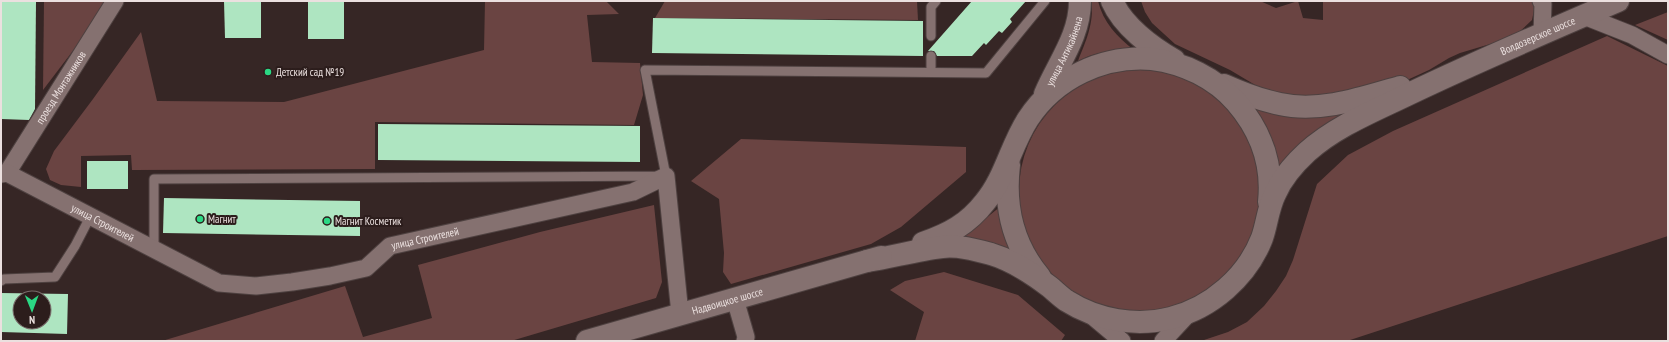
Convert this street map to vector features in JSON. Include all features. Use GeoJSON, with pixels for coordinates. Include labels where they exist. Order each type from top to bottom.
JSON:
{"type":"FeatureCollection","features":[{"type":"Feature","properties":{"kind":"main road","name":"улица Антикайнена"},"geometry":{"type":"LineString","coordinates":[[1043,100],[1073,37],[1078,23],[1080,1]]}},
{"type":"Feature","properties":{"kind":"main road"},"geometry":{"type":"LineString","coordinates":[[1112,1],[1122,16],[1148,43],[1164,54],[1206,77],[1230,95],[1247,115],[1260,137],[1268,168],[1271,188],[1268,214]]}},
{"type":"Feature","properties":{"kind":"main road","name":"Волдозерское шоссе"},"geometry":{"type":"LineString","coordinates":[[1457,71],[1618,1]]}},
{"type":"Feature","properties":{"kind":"main road"},"geometry":{"type":"LineString","coordinates":[[867,261],[945,236],[960,227],[986,202],[998,182],[1016,141],[1028,119],[1043,100],[1054,89],[1081,72],[1096,66],[1127,59],[1159,60],[1174,63],[1258,98],[1280,105],[1299,106],[1356,100],[1457,71]]}},
{"type":"Feature","properties":{"kind":"main road"},"geometry":{"type":"LineString","coordinates":[[867,261],[944,247],[976,250],[1004,258],[1047,285],[1066,300],[1088,312],[1129,322],[1150,322],[1171,318],[1191,311],[1214,299],[1250,262],[1261,239],[1274,196],[1283,179],[1309,150],[1333,132],[1457,71]]}},
{"type":"Feature","properties":{"kind":"main road"},"geometry":{"type":"LineString","coordinates":[[1016,141],[1008,173],[1007,192],[1010,218],[1018,243],[1030,265],[1047,285]]}},
{"type":"Feature","properties":{"kind":"main road","name":"Надвоицкое шоссе"},"geometry":{"type":"LineString","coordinates":[[588,341],[867,261]]}},
{"type":"Feature","properties":{"kind":"street","name":"проезд Монтажников"},"geometry":{"type":"LineString","coordinates":[[4,174],[115,1]]}},
{"type":"Feature","properties":{"kind":"street"},"geometry":{"type":"LineString","coordinates":[[1541,1],[1543,4],[1542,34]]}},
{"type":"Feature","properties":{"kind":"street"},"geometry":{"type":"LineString","coordinates":[[1584,16],[1632,35],[1668,55]]}},
{"type":"Feature","properties":{"kind":"street","name":"улица Строителей"},"geometry":{"type":"LineString","coordinates":[[4,174],[219,283],[256,286],[330,276],[366,268],[390,246],[633,192],[666,176]]}},
{"type":"Feature","properties":{"kind":"street"},"geometry":{"type":"LineString","coordinates":[[666,176],[680,314]]}},
{"type":"Feature","properties":{"kind":"street"},"geometry":{"type":"LineString","coordinates":[[735,300],[746,338],[745,341]]}},
{"type":"Feature","properties":{"kind":"street"},"geometry":{"type":"LineString","coordinates":[[1163,341],[1191,311]]}},
{"type":"Feature","properties":{"kind":"street"},"geometry":{"type":"LineString","coordinates":[[1088,312],[1122,341]]}},
{"type":"Feature","properties":{"kind":"lane"},"geometry":{"type":"LineString","coordinates":[[931,36],[931,7],[936,1]]}},
{"type":"Feature","properties":{"kind":"lane"},"geometry":{"type":"LineString","coordinates":[[154,249],[154,179],[666,176],[645,70],[986,72],[1044,1]]}},
{"type":"Feature","properties":{"kind":"lane"},"geometry":{"type":"LineString","coordinates":[[931,56],[931,71]]}},
{"type":"Feature","properties":{"kind":"lane"},"geometry":{"type":"LineString","coordinates":[[1,281],[4,279],[55,278],[75,246],[90,217]]}},
{"type":"Feature","properties":{"kind":"shaded area"},"geometry":{"type":"Polygon","coordinates":[[[44,1],[107,1],[88,31],[43,90],[44,1]]]}},
{"type":"Feature","properties":{"kind":"shaded area"},"geometry":{"type":"Polygon","coordinates":[[[485,1],[606,1],[619,14],[587,15],[592,62],[640,63],[643,95],[634,125],[375,122],[375,169],[132,170],[131,155],[81,156],[81,187],[61,185],[50,180],[46,169],[54,151],[141,32],[157,101],[284,102],[484,50],[485,1]]]}},
{"type":"Feature","properties":{"kind":"shaded area"},"geometry":{"type":"Polygon","coordinates":[[[665,1],[917,1],[918,20],[655,18],[665,1]]]}},
{"type":"Feature","properties":{"kind":"shaded area"},"geometry":{"type":"Polygon","coordinates":[[[1091,1],[1098,1],[1103,16],[1107,22],[1122,40],[1134,50],[1105,52],[1091,55],[1078,61],[1086,40],[1092,17],[1091,1]]]}},
{"type":"Feature","properties":{"kind":"shaded area"},"geometry":{"type":"Polygon","coordinates":[[[1141,1],[1260,1],[1276,8],[1298,1],[1303,18],[1323,20],[1323,1],[1534,1],[1535,5],[1532,20],[1516,35],[1460,53],[1405,81],[1350,99],[1272,95],[1230,70],[1175,44],[1152,23],[1145,12],[1141,1]]]}},
{"type":"Feature","properties":{"kind":"shaded area"},"geometry":{"type":"Polygon","coordinates":[[[1668,12],[1668,40],[1635,25],[1668,12]]]}},
{"type":"Feature","properties":{"kind":"shaded area"},"geometry":{"type":"Polygon","coordinates":[[[1607,36],[1668,66],[1668,236],[1347,341],[1201,341],[1228,332],[1247,322],[1264,306],[1276,291],[1286,276],[1293,260],[1317,184],[1348,155],[1393,131],[1607,36]]]}},
{"type":"Feature","properties":{"kind":"shaded area"},"geometry":{"type":"Polygon","coordinates":[[[1128,70],[1152,70],[1175,75],[1197,84],[1217,97],[1226,105],[1241,124],[1252,145],[1259,167],[1261,191],[1259,215],[1252,237],[1241,258],[1226,277],[1217,285],[1197,298],[1175,307],[1152,312],[1128,312],[1105,307],[1083,298],[1063,285],[1046,268],[1033,248],[1024,226],[1019,203],[1019,179],[1024,156],[1033,134],[1046,114],[1063,97],[1083,84],[1105,75],[1128,70]]]}},
{"type":"Feature","properties":{"kind":"shaded area"},"geometry":{"type":"Polygon","coordinates":[[[1377,97],[1275,178],[1250,100],[1377,97]]]}},
{"type":"Feature","properties":{"kind":"shaded area"},"geometry":{"type":"Polygon","coordinates":[[[741,139],[966,147],[966,172],[901,227],[871,244],[731,284],[723,272],[724,253],[719,199],[691,181],[741,139]]]}},
{"type":"Feature","properties":{"kind":"shaded area"},"geometry":{"type":"Polygon","coordinates":[[[654,205],[662,282],[656,298],[511,341],[162,341],[345,286],[363,337],[432,318],[418,265],[540,232],[654,205]]]}},
{"type":"Feature","properties":{"kind":"shaded area"},"geometry":{"type":"Polygon","coordinates":[[[1001,206],[1014,250],[953,240],[975,227],[1001,206]]]}},
{"type":"Feature","properties":{"kind":"shaded area"},"geometry":{"type":"Polygon","coordinates":[[[944,272],[1018,295],[1065,335],[1061,341],[915,341],[924,312],[890,290],[905,281],[944,272]]]}},
{"type":"Feature","properties":{"kind":"building"},"geometry":{"type":"Polygon","coordinates":[[[1,1],[36,1],[35,109],[29,120],[1,119],[1,1]]]}},
{"type":"Feature","properties":{"kind":"building"},"geometry":{"type":"Polygon","coordinates":[[[224,1],[261,1],[261,38],[225,38],[224,1]]]}},
{"type":"Feature","properties":{"kind":"building"},"geometry":{"type":"Polygon","coordinates":[[[308,1],[344,1],[344,39],[308,39],[308,1]]]}},
{"type":"Feature","properties":{"kind":"building"},"geometry":{"type":"Polygon","coordinates":[[[972,1],[1026,1],[1010,19],[1012,22],[1002,33],[999,31],[986,45],[984,43],[972,56],[937,56],[934,51],[928,51],[972,1]]]}},
{"type":"Feature","properties":{"kind":"building"},"geometry":{"type":"Polygon","coordinates":[[[653,18],[923,21],[923,56],[652,53],[653,18]]]}},
{"type":"Feature","properties":{"kind":"building"},"geometry":{"type":"Polygon","coordinates":[[[378,124],[640,126],[640,162],[378,160],[378,124]]]}},
{"type":"Feature","properties":{"kind":"building"},"geometry":{"type":"Polygon","coordinates":[[[87,161],[128,161],[128,189],[87,189],[87,161]]]}},
{"type":"Feature","properties":{"kind":"building"},"geometry":{"type":"Polygon","coordinates":[[[164,198],[360,201],[360,236],[163,233],[164,198]]]}},
{"type":"Feature","properties":{"kind":"building"},"geometry":{"type":"Polygon","coordinates":[[[1,293],[12,293],[12,330],[52,330],[52,294],[68,294],[67,334],[1,332],[1,293]]]}},
{"type":"Feature","properties":{"kind":"place","name":"Детский сад №19"},"geometry":{"type":"Point","coordinates":[268,72]}},
{"type":"Feature","properties":{"kind":"place","name":"Магнит"},"geometry":{"type":"Point","coordinates":[200,219]}},
{"type":"Feature","properties":{"kind":"place","name":"Магнит Косметик"},"geometry":{"type":"Point","coordinates":[327,221]}}]}
